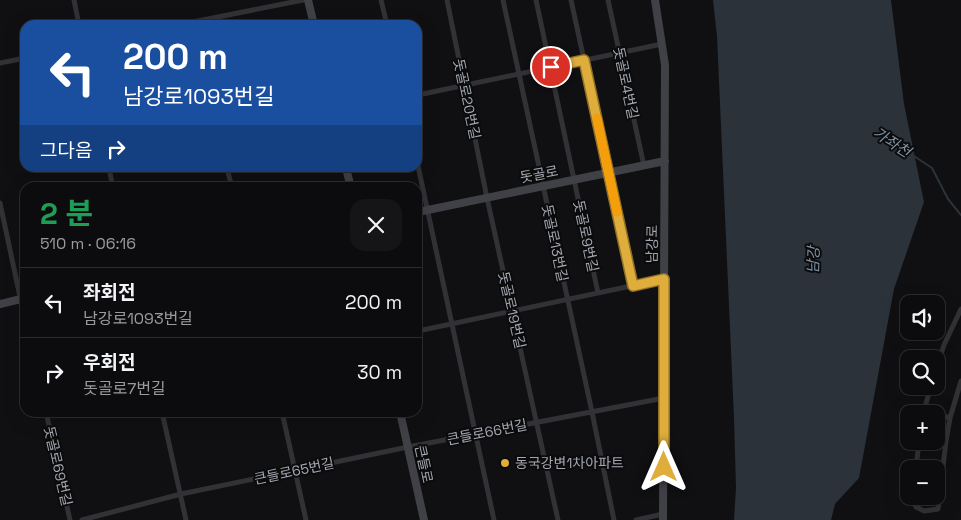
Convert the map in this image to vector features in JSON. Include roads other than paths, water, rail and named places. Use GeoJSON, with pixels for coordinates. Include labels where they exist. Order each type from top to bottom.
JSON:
{"type":"FeatureCollection","features":[{"type":"Feature","properties":{"kind":"street"},"geometry":{"type":"LineString","coordinates":[[74,0],[78,20]]}},
{"type":"Feature","properties":{"kind":"street"},"geometry":{"type":"LineString","coordinates":[[211,20],[303,0]]}},
{"type":"Feature","properties":{"kind":"street"},"geometry":{"type":"LineString","coordinates":[[308,0],[313,20]]}},
{"type":"Feature","properties":{"kind":"street"},"geometry":{"type":"LineString","coordinates":[[381,0],[386,20]]}},
{"type":"Feature","properties":{"kind":"street","name":"돗골로20번길"},"geometry":{"type":"LineString","coordinates":[[447,0],[487,198]]}},
{"type":"Feature","properties":{"kind":"street","name":"돗골로13번길"},"geometry":{"type":"LineString","coordinates":[[503,0],[614,520]]}},
{"type":"Feature","properties":{"kind":"street","name":"돗골로9번길"},"geometry":{"type":"LineString","coordinates":[[536,0],[598,293]]}},
{"type":"Feature","properties":{"kind":"street"},"geometry":{"type":"LineString","coordinates":[[571,0],[633,286]]}},
{"type":"Feature","properties":{"kind":"street","name":"돗골로4번길"},"geometry":{"type":"LineString","coordinates":[[608,0],[644,166]]}},
{"type":"Feature","properties":{"kind":"street","name":"남강로"},"geometry":{"type":"LineString","coordinates":[[655,0],[665,65],[663,517]]}},
{"type":"Feature","properties":{"kind":"street"},"geometry":{"type":"LineString","coordinates":[[422,95],[662,44]]}},
{"type":"Feature","properties":{"kind":"street"},"geometry":{"type":"LineString","coordinates":[[0,63],[20,59]]}},
{"type":"Feature","properties":{"kind":"street","name":"돗골로"},"geometry":{"type":"LineString","coordinates":[[422,211],[665,161]]}},
{"type":"Feature","properties":{"kind":"street"},"geometry":{"type":"LineString","coordinates":[[422,186],[494,520]]}},
{"type":"Feature","properties":{"kind":"street","name":"돗골로19번길"},"geometry":{"type":"LineString","coordinates":[[487,198],[558,520]]}},
{"type":"Feature","properties":{"kind":"street"},"geometry":{"type":"LineString","coordinates":[[0,203],[20,286]]}},
{"type":"Feature","properties":{"kind":"street"},"geometry":{"type":"LineString","coordinates":[[422,330],[664,279]]}},
{"type":"Feature","properties":{"kind":"street"},"geometry":{"type":"LineString","coordinates":[[0,304],[20,300]]}},
{"type":"Feature","properties":{"kind":"street"},"geometry":{"type":"LineString","coordinates":[[942,350],[961,309]]}},
{"type":"Feature","properties":{"kind":"street"},"geometry":{"type":"LineString","coordinates":[[944,460],[950,418],[961,381]]}},
{"type":"Feature","properties":{"kind":"street","name":"큰들로66번길"},"geometry":{"type":"LineString","coordinates":[[408,448],[664,398]]}},
{"type":"Feature","properties":{"kind":"street","name":"돗골로69번길"},"geometry":{"type":"LineString","coordinates":[[47,417],[70,520]]}},
{"type":"Feature","properties":{"kind":"street"},"geometry":{"type":"LineString","coordinates":[[163,417],[186,520]]}},
{"type":"Feature","properties":{"kind":"street"},"geometry":{"type":"LineString","coordinates":[[283,417],[306,520]]}},
{"type":"Feature","properties":{"kind":"street","name":"큰들로"},"geometry":{"type":"LineString","coordinates":[[401,417],[424,520]]}},
{"type":"Feature","properties":{"kind":"street"},"geometry":{"type":"LineString","coordinates":[[945,417],[950,418]]}},
{"type":"Feature","properties":{"kind":"street","name":"큰들로65번길"},"geometry":{"type":"LineString","coordinates":[[82,520],[181,494],[408,448]]}},
{"type":"Feature","properties":{"kind":"street"},"geometry":{"type":"LineString","coordinates":[[915,505],[924,511],[938,509],[938,505]]}},
{"type":"Feature","properties":{"kind":"street"},"geometry":{"type":"LineString","coordinates":[[636,520],[663,517]]}},
{"type":"Feature","properties":{"kind":"water","name":"남강"},"geometry":{"type":"Polygon","coordinates":[[[713,0],[891,0],[904,104],[924,202],[894,289],[859,478],[835,504],[831,520],[734,520],[736,488],[734,418],[717,36],[713,0]]]}},
{"type":"Feature","properties":{"kind":"waterway","name":"가좌천"},"geometry":{"type":"LineString","coordinates":[[914,156],[932,168],[948,199],[961,215]]}},
{"type":"Feature","properties":{"kind":"place","name":"동국강변1차아파트"},"geometry":{"type":"Point","coordinates":[505,463]}}]}
